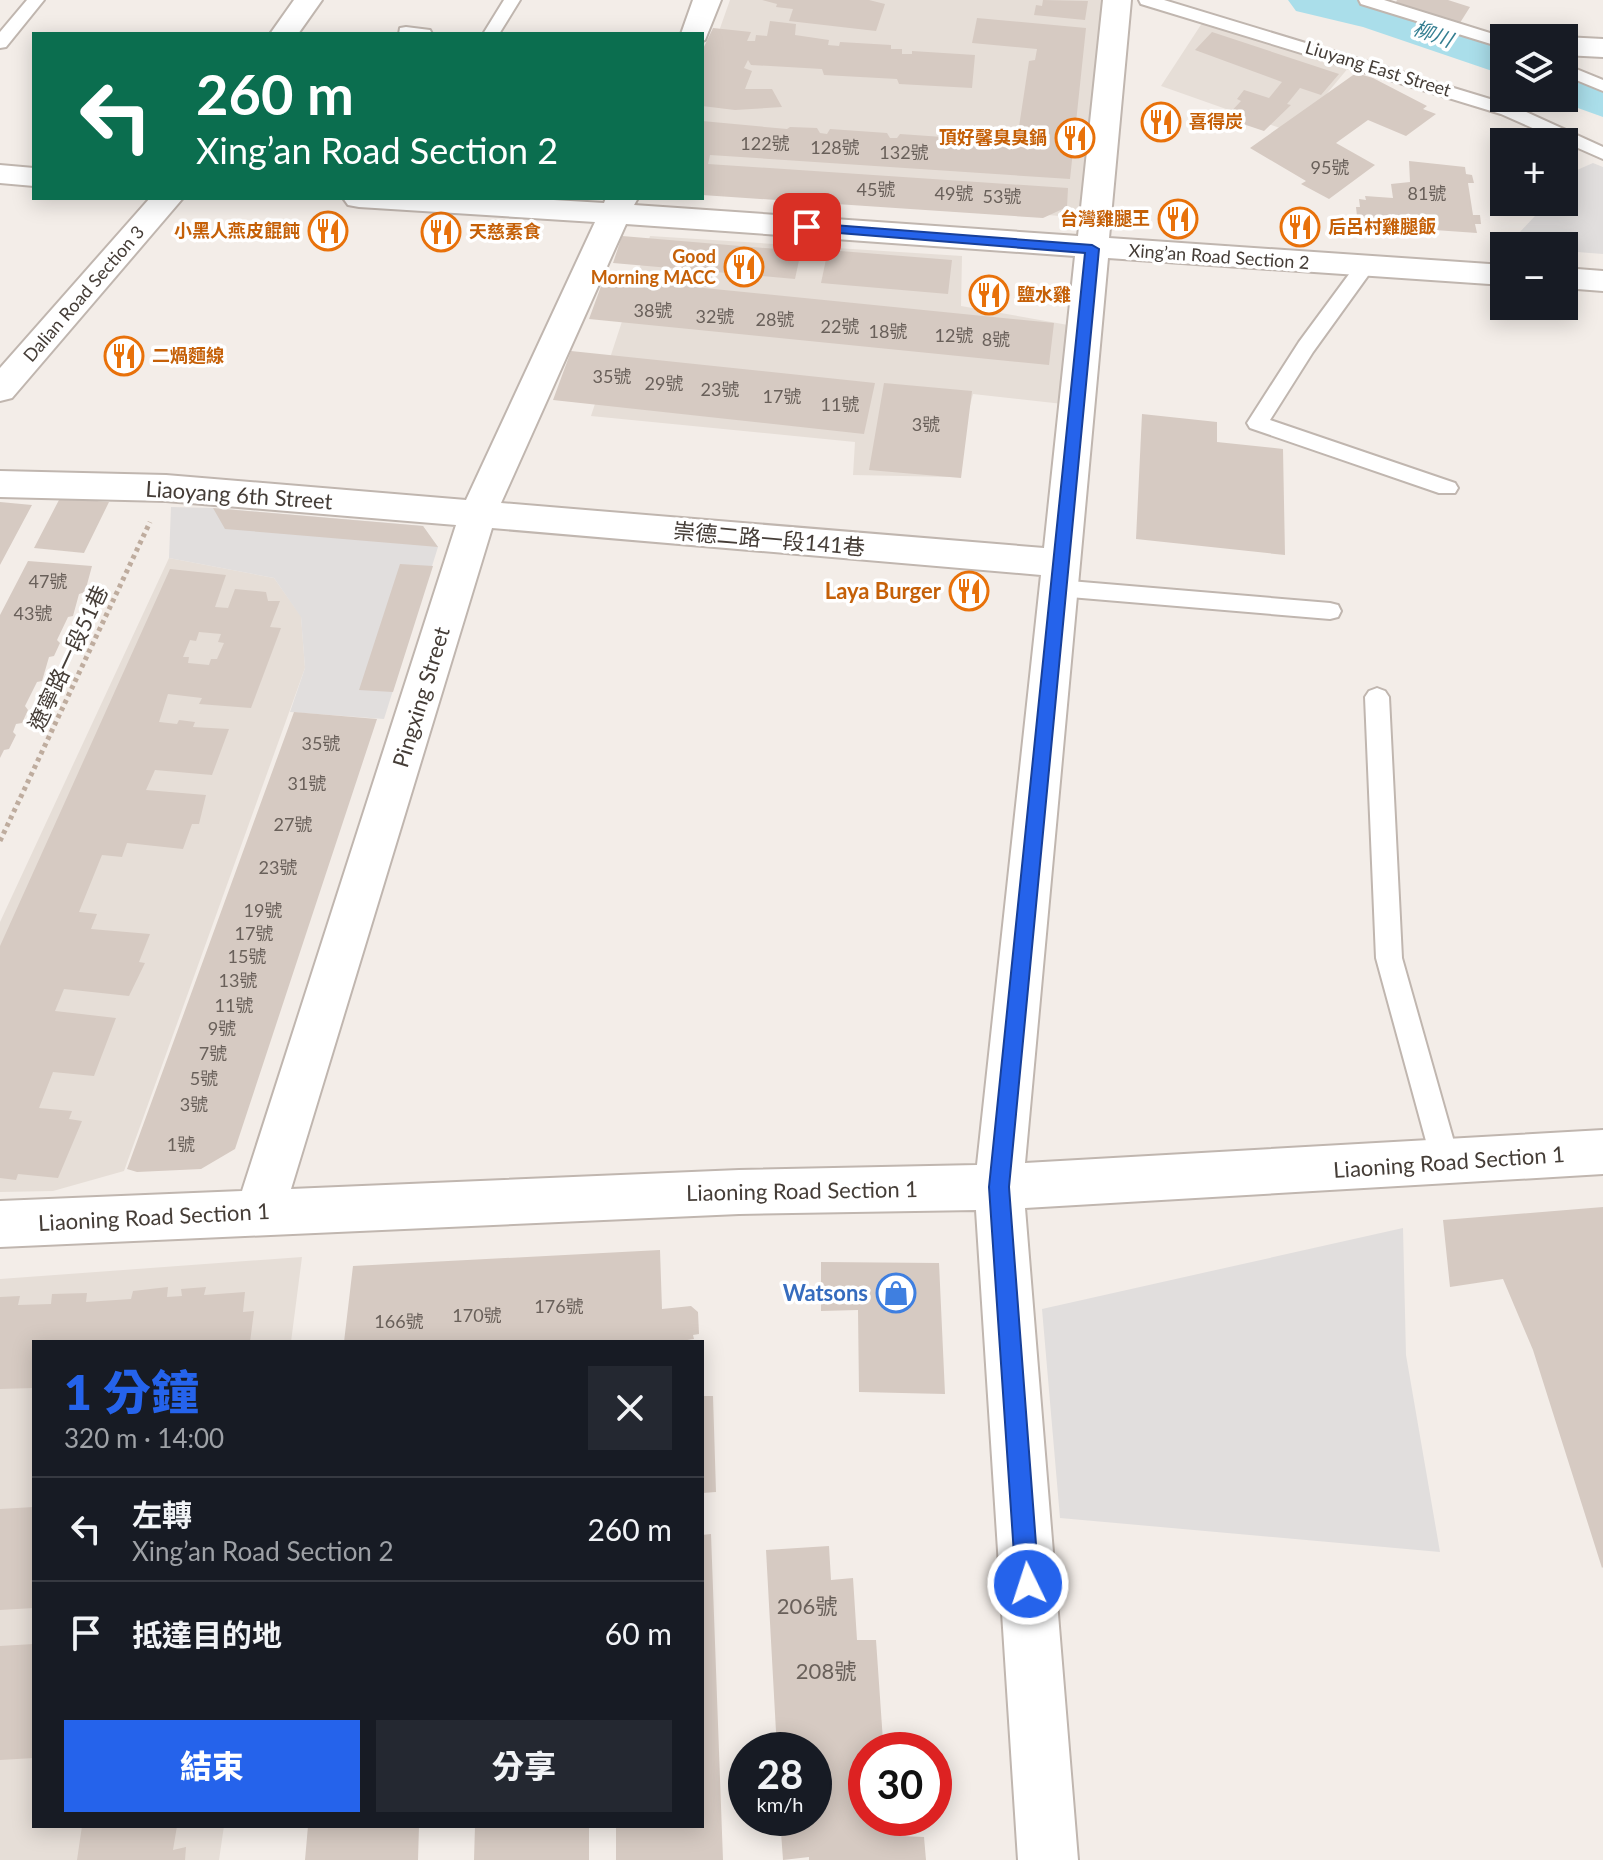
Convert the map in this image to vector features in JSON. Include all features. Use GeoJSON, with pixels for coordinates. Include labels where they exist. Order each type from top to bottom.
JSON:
{"type":"FeatureCollection","features":[{"type":"Feature","properties":{"kind":"street"},"geometry":{"type":"LineString","coordinates":[[285,32],[308,0]]}},
{"type":"Feature","properties":{"kind":"street"},"geometry":{"type":"LineString","coordinates":[[696,32],[707,0]]}},
{"type":"Feature","properties":{"kind":"street"},"geometry":{"type":"LineString","coordinates":[[1048,1860],[999,1187],[1117,0]]}},
{"type":"Feature","properties":{"kind":"street"},"geometry":{"type":"LineString","coordinates":[[1578,47],[1603,48]]}},
{"type":"Feature","properties":{"kind":"street"},"geometry":{"type":"LineString","coordinates":[[0,174],[32,177]]}},
{"type":"Feature","properties":{"kind":"street","name":"Dalian Road Section 3"},"geometry":{"type":"LineString","coordinates":[[0,390],[165,200]]}},
{"type":"Feature","properties":{"kind":"street","name":"Xing’an Road Section 2"},"geometry":{"type":"LineString","coordinates":[[433,200],[619,205],[1092,249],[1490,274]]}},
{"type":"Feature","properties":{"kind":"street","name":"Pingxing Street"},"geometry":{"type":"LineString","coordinates":[[260,1211],[478,514],[619,205]]}},
{"type":"Feature","properties":{"kind":"street"},"geometry":{"type":"LineString","coordinates":[[1578,279],[1603,281]]}},
{"type":"Feature","properties":{"kind":"street","name":"Liaoyang 6th Street"},"geometry":{"type":"LineString","coordinates":[[0,484],[166,488],[478,514]]}},
{"type":"Feature","properties":{"kind":"street","name":"崇德二路一段141巷"},"geometry":{"type":"LineString","coordinates":[[478,514],[1059,576]]}},
{"type":"Feature","properties":{"kind":"street","name":"Liaoning Road Section 1"},"geometry":{"type":"LineString","coordinates":[[0,1224],[739,1192],[999,1187],[1603,1152]]}},
{"type":"Feature","properties":{"kind":"lane"},"geometry":{"type":"LineString","coordinates":[[0,43],[36,0]]}},
{"type":"Feature","properties":{"kind":"lane"},"geometry":{"type":"LineString","coordinates":[[492,32],[512,0]]}},
{"type":"Feature","properties":{"kind":"lane","name":"Liuyang East Street"},"geometry":{"type":"LineString","coordinates":[[1147,0],[1507,110],[1603,154]]}},
{"type":"Feature","properties":{"kind":"lane"},"geometry":{"type":"LineString","coordinates":[[1367,0],[1490,39]]}},
{"type":"Feature","properties":{"kind":"lane"},"geometry":{"type":"LineString","coordinates":[[1578,75],[1603,86]]}},
{"type":"Feature","properties":{"kind":"lane"},"geometry":{"type":"LineString","coordinates":[[1365,266],[1306,347],[1257,423],[1447,488]]}},
{"type":"Feature","properties":{"kind":"lane"},"geometry":{"type":"LineString","coordinates":[[1059,576],[1330,611]]}},
{"type":"Feature","properties":{"kind":"lane"},"geometry":{"type":"LineString","coordinates":[[1377,697],[1389,958],[1446,1163]]}},
{"type":"Feature","properties":{"kind":"path","name":"遼寧路一段51巷"},"geometry":{"type":"LineString","coordinates":[[0,841],[166,488]]}},
{"type":"Feature","properties":{"kind":"shaded area"},"geometry":{"type":"Polygon","coordinates":[[[730,0],[1120,0],[1098,219],[704,188],[704,73],[730,0]]]}},
{"type":"Feature","properties":{"kind":"shaded area"},"geometry":{"type":"Polygon","coordinates":[[[1206,17],[1354,61],[1294,133],[1161,86],[1206,17]]]}},
{"type":"Feature","properties":{"kind":"shaded area"},"geometry":{"type":"Polygon","coordinates":[[[1593,163],[1603,167],[1603,254],[1578,252],[1578,232],[1520,232],[1535,216],[1578,216],[1578,170],[1593,163]]]}},
{"type":"Feature","properties":{"kind":"shaded area"},"geometry":{"type":"Polygon","coordinates":[[[650,236],[962,256],[961,306],[1068,325],[1063,404],[973,394],[951,477],[853,475],[855,442],[591,416],[650,236]]]}},
{"type":"Feature","properties":{"kind":"shaded area"},"geometry":{"type":"Polygon","coordinates":[[[171,507],[423,526],[438,547],[384,719],[290,712],[305,668],[301,617],[274,578],[169,558],[171,507]]]}},
{"type":"Feature","properties":{"kind":"shaded area"},"geometry":{"type":"Polygon","coordinates":[[[169,558],[274,578],[301,616],[305,668],[124,1171],[53,1191],[0,1192],[0,922],[169,558]]]}},
{"type":"Feature","properties":{"kind":"shaded area"},"geometry":{"type":"Polygon","coordinates":[[[1403,1228],[1406,1355],[1440,1552],[1060,1518],[1042,1309],[1403,1228]]]}},
{"type":"Feature","properties":{"kind":"shaded area"},"geometry":{"type":"Polygon","coordinates":[[[302,1257],[291,1340],[32,1340],[32,1828],[224,1828],[219,1860],[0,1860],[0,1279],[302,1257]]]}},
{"type":"Feature","properties":{"kind":"building"},"geometry":{"type":"Polygon","coordinates":[[[762,0],[869,0],[885,4],[876,31],[789,21],[793,9],[776,7],[777,4],[762,0]]]}},
{"type":"Feature","properties":{"kind":"building"},"geometry":{"type":"Polygon","coordinates":[[[1043,0],[1088,1],[1085,20],[1034,15],[1036,5],[1042,6],[1043,0]]]}},
{"type":"Feature","properties":{"kind":"building"},"geometry":{"type":"Polygon","coordinates":[[[1397,0],[1448,0],[1470,7],[1458,26],[1393,8],[1397,0]]]}},
{"type":"Feature","properties":{"kind":"building"},"geometry":{"type":"Polygon","coordinates":[[[977,18],[1086,28],[1070,179],[710,155],[708,164],[1068,188],[1067,207],[1043,218],[704,195],[704,121],[787,129],[817,128],[820,133],[827,134],[830,129],[887,133],[890,138],[897,138],[900,134],[957,138],[959,142],[968,143],[971,139],[997,140],[1000,145],[1023,146],[1024,142],[1017,140],[1029,61],[1035,60],[1037,49],[972,43],[977,18]]]}},
{"type":"Feature","properties":{"kind":"building"},"geometry":{"type":"Polygon","coordinates":[[[770,21],[796,24],[795,35],[829,40],[828,45],[839,46],[840,42],[891,45],[891,49],[902,49],[902,54],[912,54],[912,51],[975,55],[972,88],[899,84],[897,79],[824,75],[822,69],[751,65],[748,60],[744,68],[752,71],[745,89],[772,89],[782,107],[735,110],[704,106],[704,47],[713,28],[751,32],[747,41],[755,41],[756,35],[767,36],[770,21]]]}},
{"type":"Feature","properties":{"kind":"building"},"geometry":{"type":"Polygon","coordinates":[[[1212,32],[1339,74],[1321,95],[1300,88],[1287,104],[1291,105],[1264,131],[1225,118],[1241,101],[1237,99],[1244,90],[1269,98],[1282,82],[1195,50],[1212,32]]]}},
{"type":"Feature","properties":{"kind":"building"},"geometry":{"type":"Polygon","coordinates":[[[1356,73],[1373,78],[1427,106],[1423,109],[1436,114],[1406,136],[1368,120],[1336,143],[1375,165],[1329,199],[1301,184],[1306,181],[1250,148],[1356,73]]]}},
{"type":"Feature","properties":{"kind":"building"},"geometry":{"type":"Polygon","coordinates":[[[1409,161],[1465,167],[1466,174],[1472,175],[1474,183],[1468,183],[1473,215],[1480,215],[1481,224],[1475,224],[1477,233],[1364,225],[1364,217],[1357,216],[1359,199],[1366,200],[1365,196],[1393,198],[1391,184],[1410,182],[1409,161]]]}},
{"type":"Feature","properties":{"kind":"building"},"geometry":{"type":"Polygon","coordinates":[[[622,236],[801,251],[795,279],[613,263],[622,236]]]}},
{"type":"Feature","properties":{"kind":"building"},"geometry":{"type":"Polygon","coordinates":[[[828,250],[952,260],[948,294],[821,283],[828,250]]]}},
{"type":"Feature","properties":{"kind":"building"},"geometry":{"type":"Polygon","coordinates":[[[604,278],[1054,323],[1049,365],[589,319],[604,278]]]}},
{"type":"Feature","properties":{"kind":"building"},"geometry":{"type":"Polygon","coordinates":[[[571,351],[875,383],[864,434],[553,400],[571,351]]]}},
{"type":"Feature","properties":{"kind":"building"},"geometry":{"type":"Polygon","coordinates":[[[884,383],[972,391],[961,478],[869,470],[884,383]]]}},
{"type":"Feature","properties":{"kind":"building"},"geometry":{"type":"Polygon","coordinates":[[[1142,414],[1217,422],[1217,442],[1283,449],[1285,555],[1136,539],[1142,414]]]}},
{"type":"Feature","properties":{"kind":"building"},"geometry":{"type":"Polygon","coordinates":[[[60,498],[109,502],[84,553],[34,548],[60,498]]]}},
{"type":"Feature","properties":{"kind":"building"},"geometry":{"type":"Polygon","coordinates":[[[0,502],[32,505],[0,565],[0,502]]]}},
{"type":"Feature","properties":{"kind":"building"},"geometry":{"type":"Polygon","coordinates":[[[213,508],[423,526],[438,547],[225,529],[213,508]]]}},
{"type":"Feature","properties":{"kind":"building"},"geometry":{"type":"Polygon","coordinates":[[[28,561],[92,566],[85,592],[79,594],[73,616],[68,617],[57,640],[60,643],[54,656],[49,657],[42,681],[37,682],[25,706],[28,710],[22,723],[16,724],[13,732],[16,735],[0,758],[0,615],[28,561]]]}},
{"type":"Feature","properties":{"kind":"building"},"geometry":{"type":"Polygon","coordinates":[[[400,564],[433,566],[393,692],[359,690],[400,564]]]}},
{"type":"Feature","properties":{"kind":"building"},"geometry":{"type":"Polygon","coordinates":[[[170,569],[226,575],[215,607],[228,608],[235,589],[266,592],[268,601],[280,601],[270,627],[281,628],[251,708],[199,704],[202,698],[168,694],[159,722],[177,724],[179,720],[195,722],[193,727],[229,729],[212,775],[155,770],[146,790],[206,795],[199,824],[192,824],[183,849],[127,843],[122,857],[102,855],[79,912],[97,914],[91,929],[150,934],[139,962],[145,963],[129,996],[64,989],[55,1011],[116,1018],[94,1076],[53,1072],[39,1108],[72,1111],[69,1119],[82,1121],[58,1178],[18,1174],[16,1180],[0,1178],[0,946],[170,569]],[[199,632],[196,641],[190,640],[183,657],[189,657],[188,663],[209,665],[211,659],[217,659],[224,643],[218,642],[221,634],[199,632]]]}},
{"type":"Feature","properties":{"kind":"building"},"geometry":{"type":"Polygon","coordinates":[[[294,712],[377,719],[235,1149],[201,1169],[137,1172],[127,1169],[294,712]]]}},
{"type":"Feature","properties":{"kind":"building"},"geometry":{"type":"Polygon","coordinates":[[[1603,1207],[1602,1568],[1533,1350],[1503,1279],[1450,1287],[1443,1220],[1603,1207]]]}},
{"type":"Feature","properties":{"kind":"building"},"geometry":{"type":"Polygon","coordinates":[[[660,1250],[662,1309],[691,1306],[698,1312],[699,1334],[687,1340],[344,1340],[353,1266],[660,1250]]]}},
{"type":"Feature","properties":{"kind":"building"},"geometry":{"type":"Polygon","coordinates":[[[821,1262],[939,1263],[945,1394],[859,1392],[858,1310],[821,1311],[821,1262]]]}},
{"type":"Feature","properties":{"kind":"building"},"geometry":{"type":"Polygon","coordinates":[[[168,1287],[167,1297],[182,1296],[181,1289],[206,1287],[204,1295],[245,1292],[243,1312],[254,1311],[250,1340],[32,1340],[32,1388],[0,1389],[0,1297],[20,1296],[18,1305],[51,1304],[52,1294],[87,1293],[86,1302],[131,1299],[133,1291],[168,1287]]]}},
{"type":"Feature","properties":{"kind":"building"},"geometry":{"type":"Polygon","coordinates":[[[704,1396],[713,1396],[716,1492],[704,1493],[704,1396]]]}},
{"type":"Feature","properties":{"kind":"building"},"geometry":{"type":"Polygon","coordinates":[[[32,1507],[32,1608],[0,1610],[0,1509],[32,1507]]]}},
{"type":"Feature","properties":{"kind":"building"},"geometry":{"type":"Polygon","coordinates":[[[711,1534],[723,1860],[616,1860],[616,1828],[704,1828],[704,1535],[711,1534]]]}},
{"type":"Feature","properties":{"kind":"building"},"geometry":{"type":"Polygon","coordinates":[[[829,1546],[831,1580],[853,1578],[857,1640],[876,1640],[882,1732],[848,1732],[848,1836],[924,1837],[926,1860],[809,1860],[809,1857],[783,1860],[781,1836],[832,1836],[832,1732],[776,1732],[766,1550],[829,1546]]]}},
{"type":"Feature","properties":{"kind":"building"},"geometry":{"type":"Polygon","coordinates":[[[32,1644],[32,1758],[0,1760],[0,1646],[32,1644]]]}},
{"type":"Feature","properties":{"kind":"building"},"geometry":{"type":"Polygon","coordinates":[[[82,1828],[177,1828],[173,1850],[186,1847],[185,1860],[77,1860],[82,1828]]]}},
{"type":"Feature","properties":{"kind":"building"},"geometry":{"type":"Polygon","coordinates":[[[308,1828],[419,1828],[418,1860],[305,1860],[308,1828]]]}},
{"type":"Feature","properties":{"kind":"building"},"geometry":{"type":"Polygon","coordinates":[[[475,1828],[589,1828],[589,1860],[474,1860],[475,1828]]]}},
{"type":"Feature","properties":{"kind":"waterway","name":"柳川"},"geometry":{"type":"LineString","coordinates":[[1314,0],[1379,15],[1490,54]]}},
{"type":"Feature","properties":{"kind":"waterway","name":"柳川"},"geometry":{"type":"LineString","coordinates":[[1578,90],[1603,100]]}},
{"type":"Feature","properties":{"kind":"place","name":"喜得炭"},"geometry":{"type":"Point","coordinates":[1161,122]}},
{"type":"Feature","properties":{"kind":"place","name":"頂好馨臭臭鍋"},"geometry":{"type":"Point","coordinates":[1075,138]}},
{"type":"Feature","properties":{"kind":"place","name":"台灣雞腿王"},"geometry":{"type":"Point","coordinates":[1178,219]}},
{"type":"Feature","properties":{"kind":"place","name":"后呂村雞腿飯"},"geometry":{"type":"Point","coordinates":[1300,227]}},
{"type":"Feature","properties":{"kind":"place","name":"小黑人燕皮餛飩"},"geometry":{"type":"Point","coordinates":[328,231]}},
{"type":"Feature","properties":{"kind":"place","name":"天慈素食"},"geometry":{"type":"Point","coordinates":[441,232]}},
{"type":"Feature","properties":{"kind":"place","name":"Good Morning MACC"},"geometry":{"type":"Point","coordinates":[744,267]}},
{"type":"Feature","properties":{"kind":"place","name":"鹽水雞"},"geometry":{"type":"Point","coordinates":[989,295]}},
{"type":"Feature","properties":{"kind":"place","name":"二煱麵線"},"geometry":{"type":"Point","coordinates":[124,356]}},
{"type":"Feature","properties":{"kind":"place","name":"Laya Burger"},"geometry":{"type":"Point","coordinates":[969,591]}},
{"type":"Feature","properties":{"kind":"place","name":"Watsons"},"geometry":{"type":"Point","coordinates":[896,1293]}},
{"type":"Feature","properties":{"kind":"route"},"geometry":{"type":"LineString","coordinates":[[807,227],[1092,249],[999,1187],[1028,1584]]}}]}
